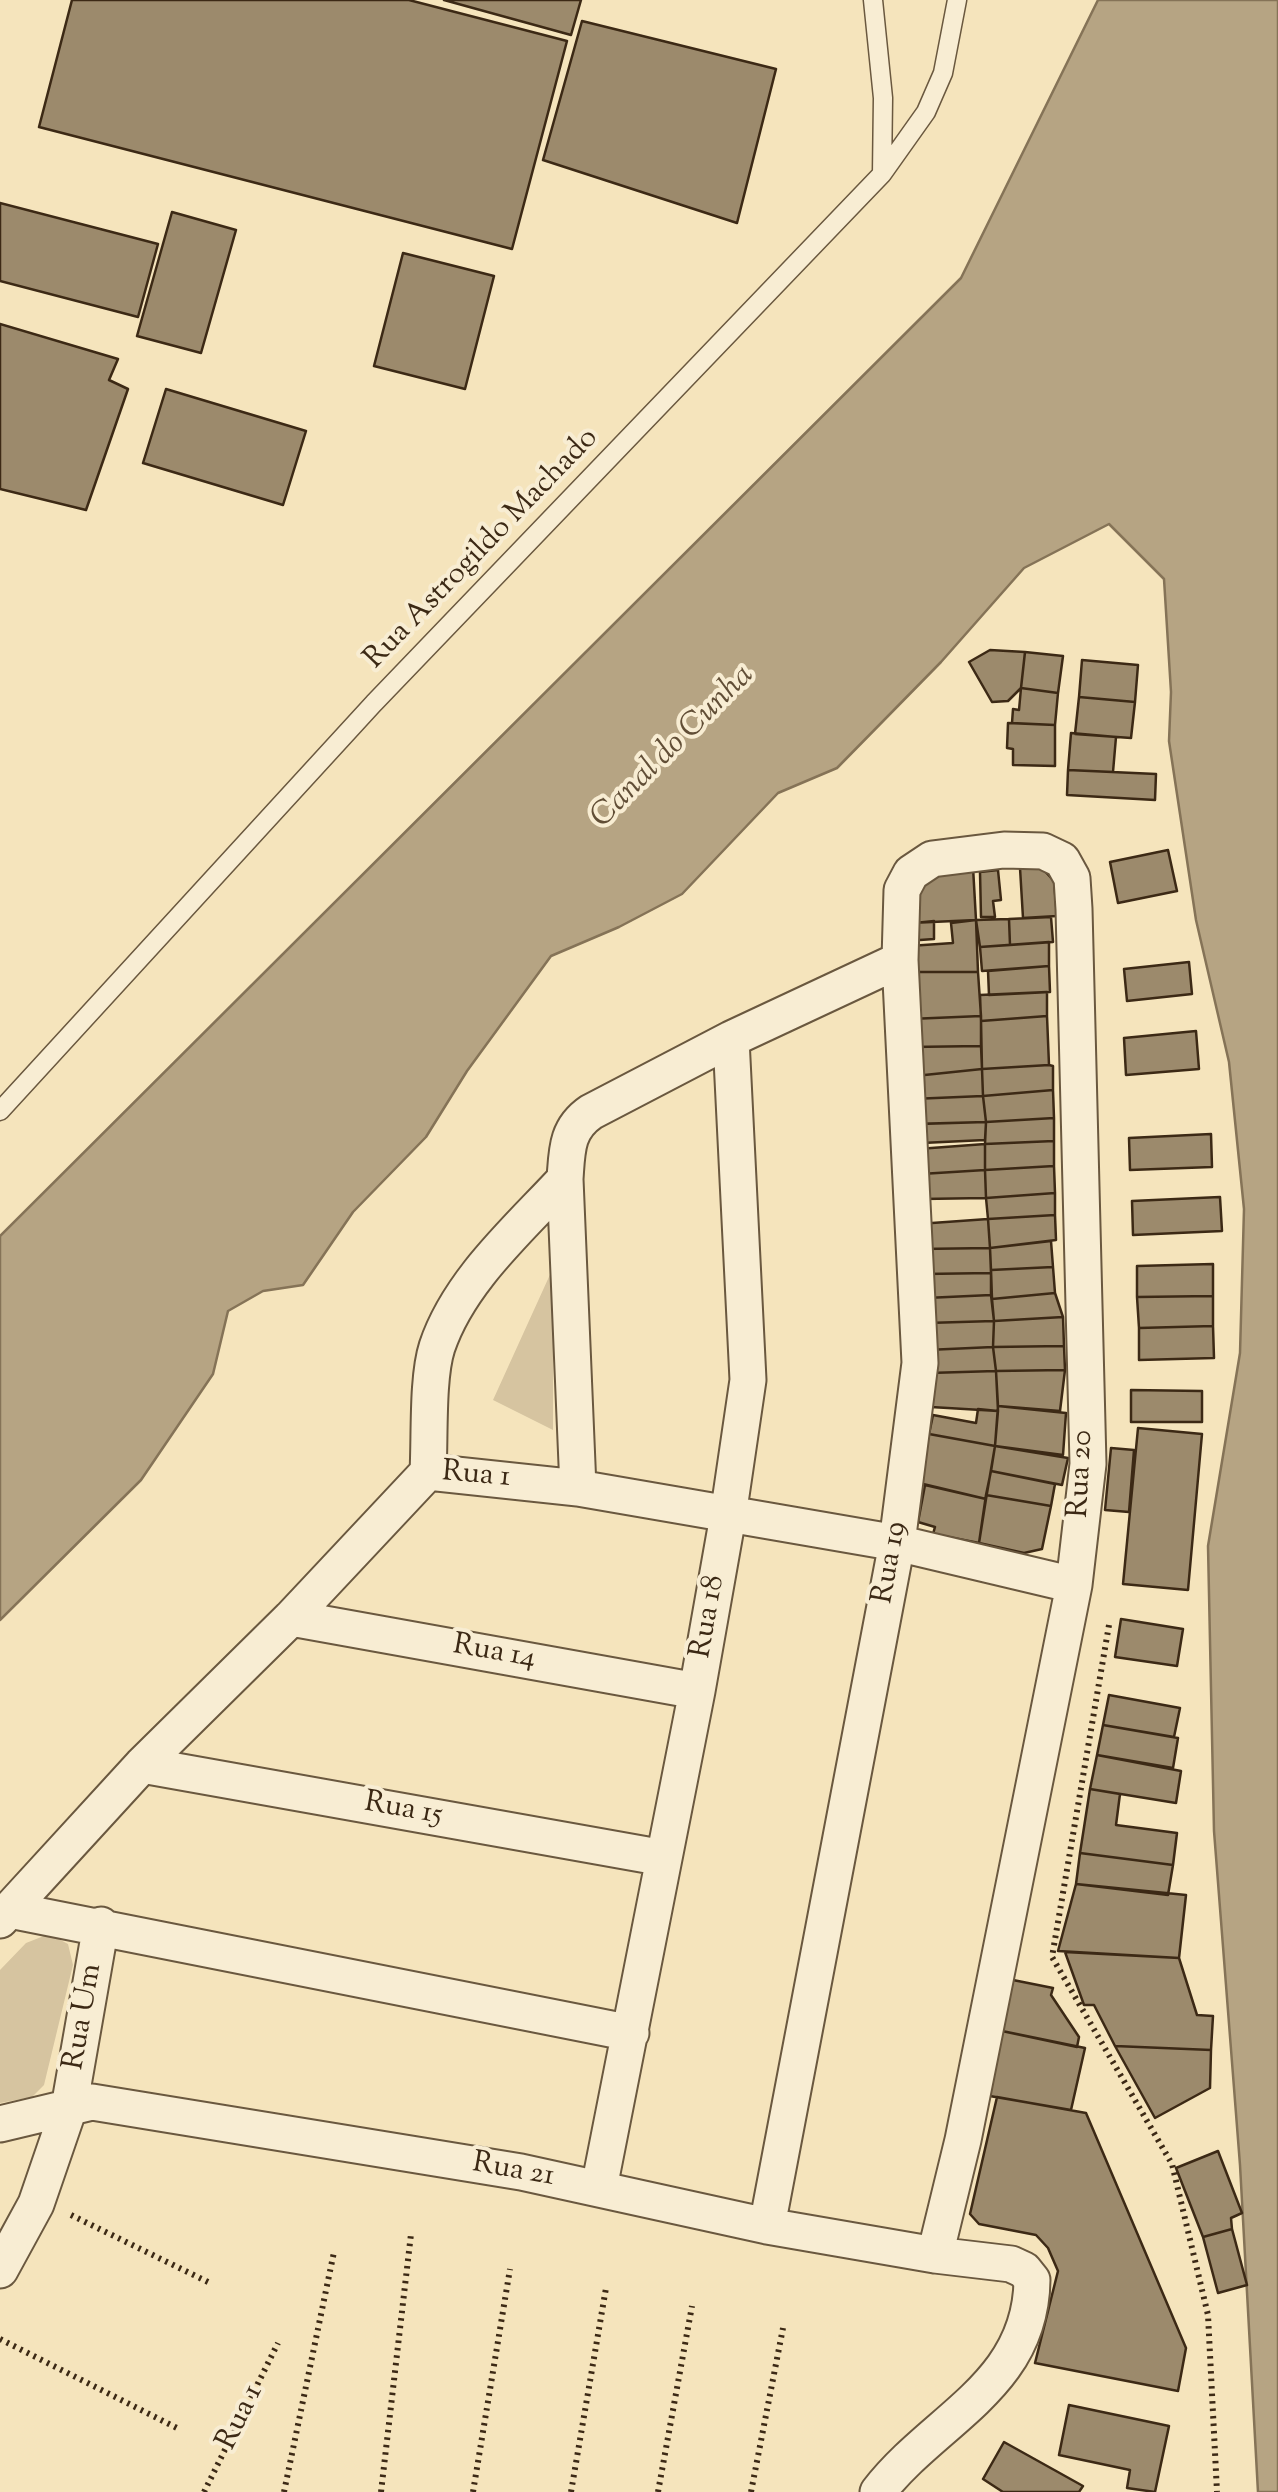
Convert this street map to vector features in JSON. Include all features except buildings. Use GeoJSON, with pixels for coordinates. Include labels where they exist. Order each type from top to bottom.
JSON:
{"type":"FeatureCollection","features":[{"type":"Feature","properties":{"kind":"street","name":"Rua 20"},"geometry":{"type":"LineString","coordinates":[[902,890],[911,873],[932,859],[1004,850],[1042,851],[1062,860],[1072,878],[1088,1464],[1074,1586],[964,2140],[936,2255]]}},
{"type":"Feature","properties":{"kind":"street","name":"Rua 19"},"geometry":{"type":"LineString","coordinates":[[766,2226],[897,1543],[920,1363],[900,960],[902,890]]}},
{"type":"Feature","properties":{"kind":"street"},"geometry":{"type":"LineString","coordinates":[[578,1488],[565,1180],[568,1139],[580,1119],[731,1039],[900,960]]}},
{"type":"Feature","properties":{"kind":"street","name":"Rua 18"},"geometry":{"type":"LineString","coordinates":[[598,2188],[697,1691],[748,1380],[731,1039]]}},
{"type":"Feature","properties":{"kind":"street"},"geometry":{"type":"LineString","coordinates":[[428,1472],[436,1350],[449,1321],[474,1280],[565,1180]]}},
{"type":"Feature","properties":{"kind":"street","name":"Rua 1"},"geometry":{"type":"LineString","coordinates":[[5,1915],[142,1765],[291,1618],[428,1472],[578,1488],[897,1543],[1074,1586]]}},
{"type":"Feature","properties":{"kind":"street","name":"Rua 14"},"geometry":{"type":"LineString","coordinates":[[291,1618],[697,1691]]}},
{"type":"Feature","properties":{"kind":"street","name":"Rua 15"},"geometry":{"type":"LineString","coordinates":[[142,1765],[664,1858]]}},
{"type":"Feature","properties":{"kind":"street"},"geometry":{"type":"LineString","coordinates":[[5,1915],[101,1926],[631,2034]]}},
{"type":"Feature","properties":{"kind":"street","name":"Rua Um"},"geometry":{"type":"LineString","coordinates":[[0,2270],[36,2204],[69,2108],[101,1926]]}},
{"type":"Feature","properties":{"kind":"street","name":"Rua 21"},"geometry":{"type":"LineString","coordinates":[[0,2124],[92,2102],[522,2172],[766,2226],[1011,2264],[1024,2270],[1032,2280],[1032,2304],[1018,2345],[997,2378],[901,2465],[878,2492]]}},
{"type":"Feature","properties":{"kind":"lane"},"geometry":{"type":"LineString","coordinates":[[873,0],[883,98],[882,174]]}},
{"type":"Feature","properties":{"kind":"lane","name":"Rua Astrogildo Machado"},"geometry":{"type":"LineString","coordinates":[[0,1112],[374,703],[882,174],[926,112],[943,73],[956,0]]}},
{"type":"Feature","properties":{"kind":"path"},"geometry":{"type":"LineString","coordinates":[[1110,1614],[1052,1957],[1172,2164],[1208,2314],[1217,2492]]}},
{"type":"Feature","properties":{"kind":"path"},"geometry":{"type":"LineString","coordinates":[[36,2204],[64,2212],[208,2282]]}},
{"type":"Feature","properties":{"kind":"path"},"geometry":{"type":"LineString","coordinates":[[380,2492],[412,2234]]}},
{"type":"Feature","properties":{"kind":"path"},"geometry":{"type":"LineString","coordinates":[[284,2492],[334,2252]]}},
{"type":"Feature","properties":{"kind":"path"},"geometry":{"type":"LineString","coordinates":[[473,2492],[510,2269]]}},
{"type":"Feature","properties":{"kind":"path"},"geometry":{"type":"LineString","coordinates":[[570,2492],[606,2288]]}},
{"type":"Feature","properties":{"kind":"path"},"geometry":{"type":"LineString","coordinates":[[658,2492],[692,2306]]}},
{"type":"Feature","properties":{"kind":"path"},"geometry":{"type":"LineString","coordinates":[[751,2492],[782,2328]]}},
{"type":"Feature","properties":{"kind":"path"},"geometry":{"type":"LineString","coordinates":[[0,2339],[177,2428]]}},
{"type":"Feature","properties":{"kind":"path","name":"Rua 1"},"geometry":{"type":"LineString","coordinates":[[204,2492],[278,2343]]}},
{"type":"Feature","properties":{"kind":"shaded area"},"geometry":{"type":"Polygon","coordinates":[[[553,1268],[553,1430],[493,1400],[553,1268]]]}},
{"type":"Feature","properties":{"kind":"shaded area"},"geometry":{"type":"Polygon","coordinates":[[[49,1934],[68,1944],[73,1965],[44,2085],[32,2097],[0,2103],[0,1970],[26,1943],[49,1934]]]}},
{"type":"Feature","properties":{"kind":"water","name":"Canal do Cunha"},"geometry":{"type":"Polygon","coordinates":[[[1098,0],[1278,0],[1278,2492],[1258,2492],[1240,2165],[1214,1831],[1208,1546],[1240,1353],[1244,1209],[1229,1062],[1196,920],[1169,741],[1171,692],[1164,579],[1109,524],[1024,568],[941,662],[837,768],[778,793],[682,894],[551,956],[467,1071],[426,1137],[353,1212],[303,1285],[263,1291],[228,1311],[213,1374],[141,1480],[0,1620],[0,1236],[961,278],[1098,0]]]}}]}
